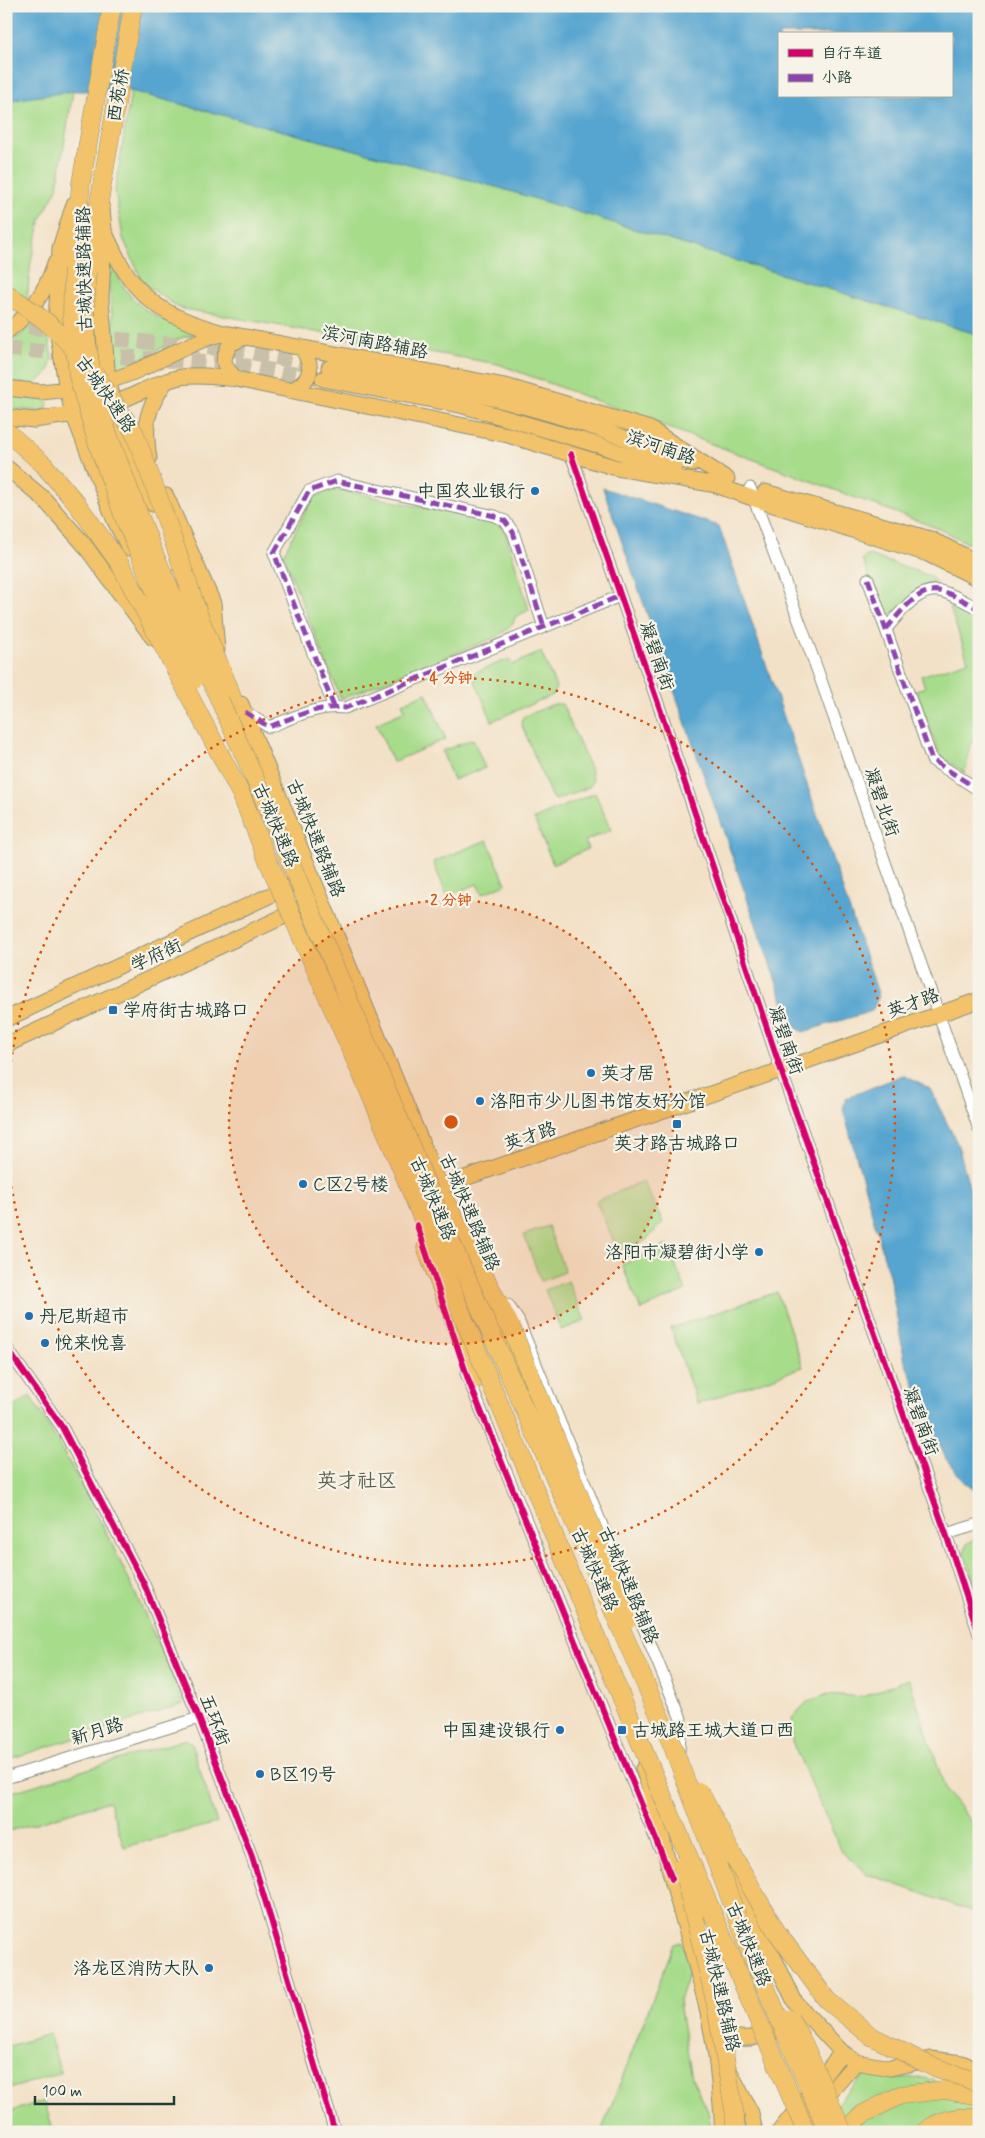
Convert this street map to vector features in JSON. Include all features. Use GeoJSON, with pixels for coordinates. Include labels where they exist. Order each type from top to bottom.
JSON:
{"type":"FeatureCollection","features":[{"type":"Feature","properties":{"kind":"highway","name":"西苑桥"},"geometry":{"type":"LineString","coordinates":[[80,271],[81,183],[112,6]]}},
{"type":"Feature","properties":{"kind":"highway","name":"西苑桥"},"geometry":{"type":"LineString","coordinates":[[80,271],[102,188],[133,6]]}},
{"type":"Feature","properties":{"kind":"highway"},"geometry":{"type":"LineString","coordinates":[[80,271],[87,344],[95,393],[107,432],[155,556],[259,788]]}},
{"type":"Feature","properties":{"kind":"highway"},"geometry":{"type":"LineString","coordinates":[[80,271],[72,318],[78,376],[97,442],[125,520],[241,794]]}},
{"type":"Feature","properties":{"kind":"highway","name":"古城快速路"},"geometry":{"type":"LineString","coordinates":[[6,293],[41,317],[69,342],[104,386],[134,432],[199,616],[229,688],[259,788],[461,1265],[675,1747],[752,1956],[828,2132]]}},
{"type":"Feature","properties":{"kind":"highway","name":"古城快速路"},"geometry":{"type":"LineString","coordinates":[[6,431],[43,464],[76,504],[120,564],[241,794],[265,854],[375,1105],[658,1785],[806,2132]]}},
{"type":"Feature","properties":{"kind":"highway"},"geometry":{"type":"LineString","coordinates":[[441,1192],[510,1327],[639,1642],[675,1747],[776,1931],[827,2000],[871,2036],[929,2065],[979,2083]]}},
{"type":"Feature","properties":{"kind":"highway"},"geometry":{"type":"LineString","coordinates":[[414,1217],[476,1379],[603,1676],[658,1785],[688,1887],[715,2000],[735,2116],[734,2132]]}},
{"type":"Feature","properties":{"kind":"highway"},"geometry":{"type":"LineString","coordinates":[[752,1956],[802,2040],[844,2132],[863,2114],[901,2095],[944,2090],[979,2096]]}},
{"type":"Feature","properties":{"kind":"highway"},"geometry":{"type":"LineString","coordinates":[[778,2064],[797,2132]]}},
{"type":"Feature","properties":{"kind":"highway"},"geometry":{"type":"LineString","coordinates":[[924,2132],[933,2125],[962,2116],[979,2118]]}},
{"type":"Feature","properties":{"kind":"main road","name":"古城快速路辅路"},"geometry":{"type":"LineString","coordinates":[[81,183],[60,248],[56,323],[67,390],[74,416],[115,521],[130,550],[181,674],[414,1217],[584,1623],[649,1786],[672,1880],[700,1972],[716,2050],[722,2132]]}},
{"type":"Feature","properties":{"kind":"main road","name":"古城快速路辅路"},"geometry":{"type":"LineString","coordinates":[[102,188],[104,230],[101,300],[108,382],[113,404],[147,491],[245,712],[441,1192],[675,1747],[724,1854],[795,2002],[842,2052],[856,2062],[890,2068],[931,2059],[962,2063],[979,2071]]}},
{"type":"Feature","properties":{"kind":"main road"},"geometry":{"type":"LineString","coordinates":[[104,230],[125,272],[142,293],[164,311],[186,322],[224,333]]}},
{"type":"Feature","properties":{"kind":"main road"},"geometry":{"type":"LineString","coordinates":[[6,332],[38,301],[49,279],[60,248]]}},
{"type":"Feature","properties":{"kind":"main road","name":"滨河南路辅路"},"geometry":{"type":"LineString","coordinates":[[6,388],[42,392],[67,390],[108,382],[144,368],[194,343],[224,333],[505,386],[650,429],[722,482]]}},
{"type":"Feature","properties":{"kind":"main road"},"geometry":{"type":"LineString","coordinates":[[236,379],[225,368],[224,356],[230,344],[245,337]]}},
{"type":"Feature","properties":{"kind":"main road"},"geometry":{"type":"LineString","coordinates":[[290,392],[303,385],[309,372],[309,358],[301,347]]}},
{"type":"Feature","properties":{"kind":"main road","name":"滨河南路"},"geometry":{"type":"LineString","coordinates":[[326,374],[432,385],[522,407],[641,443],[722,482],[928,554],[979,579]]}},
{"type":"Feature","properties":{"kind":"main road"},"geometry":{"type":"LineString","coordinates":[[6,417],[34,420],[74,416],[113,404],[166,381],[182,377],[198,376],[236,379],[290,392],[508,435],[617,468],[722,482]]}},
{"type":"Feature","properties":{"kind":"main road"},"geometry":{"type":"LineString","coordinates":[[166,381],[154,397],[148,414],[145,430],[149,459],[213,603],[217,650]]}},
{"type":"Feature","properties":{"kind":"main road"},"geometry":{"type":"LineString","coordinates":[[6,466],[43,498],[82,542],[181,674]]}},
{"type":"Feature","properties":{"kind":"main road","name":"滨河南路"},"geometry":{"type":"LineString","coordinates":[[752,493],[930,539],[979,563]]}},
{"type":"Feature","properties":{"kind":"main road","name":"学府街"},"geometry":{"type":"LineString","coordinates":[[6,1019],[275,894],[311,874]]}},
{"type":"Feature","properties":{"kind":"main road","name":"学府街"},"geometry":{"type":"LineString","coordinates":[[6,1045],[321,900]]}},
{"type":"Feature","properties":{"kind":"main road","name":"英才路"},"geometry":{"type":"LineString","coordinates":[[414,1217],[441,1192],[578,1146],[940,1017],[979,1000]]}},
{"type":"Feature","properties":{"kind":"main road","name":"英才路"},"geometry":{"type":"LineString","coordinates":[[940,1017],[979,1007]]}},
{"type":"Feature","properties":{"kind":"main road"},"geometry":{"type":"LineString","coordinates":[[710,2020],[730,2036],[748,2038],[765,2036],[788,2025],[795,2002]]}},
{"type":"Feature","properties":{"kind":"main road"},"geometry":{"type":"LineString","coordinates":[[716,2050],[742,2093],[751,2113],[755,2132]]}},
{"type":"Feature","properties":{"kind":"main road"},"geometry":{"type":"LineString","coordinates":[[779,2132],[842,2052]]}},
{"type":"Feature","properties":{"kind":"main road"},"geometry":{"type":"LineString","coordinates":[[797,2132],[856,2062]]}},
{"type":"Feature","properties":{"kind":"street","name":"凝碧南街"},"geometry":{"type":"LineString","coordinates":[[571,454],[782,1073],[946,1534],[979,1634]]}},
{"type":"Feature","properties":{"kind":"street"},"geometry":{"type":"LineString","coordinates":[[334,707],[274,553],[309,491],[338,481],[495,516],[505,520],[513,532],[544,627]]}},
{"type":"Feature","properties":{"kind":"street","name":"凝碧北街"},"geometry":{"type":"LineString","coordinates":[[752,493],[979,1128]]}},
{"type":"Feature","properties":{"kind":"street"},"geometry":{"type":"LineString","coordinates":[[868,579],[932,760],[979,790]]}},
{"type":"Feature","properties":{"kind":"street"},"geometry":{"type":"LineString","coordinates":[[886,629],[911,602],[923,594],[936,590],[949,594],[979,609]]}},
{"type":"Feature","properties":{"kind":"street"},"geometry":{"type":"LineString","coordinates":[[245,712],[269,727],[305,712],[334,707],[345,708],[620,596]]}},
{"type":"Feature","properties":{"kind":"street","name":"五环街"},"geometry":{"type":"LineString","coordinates":[[6,1347],[62,1427],[144,1584],[199,1718],[252,1857],[335,2132]]}},
{"type":"Feature","properties":{"kind":"street"},"geometry":{"type":"LineString","coordinates":[[946,1534],[979,1524]]}},
{"type":"Feature","properties":{"kind":"street","name":"新月路"},"geometry":{"type":"LineString","coordinates":[[6,1778],[199,1718]]}},
{"type":"Feature","properties":{"kind":"green space"},"geometry":{"type":"Polygon","coordinates":[[[73,91],[57,188],[41,219],[31,261],[27,299],[6,317],[6,101],[73,91]]]}},
{"type":"Feature","properties":{"kind":"green space"},"geometry":{"type":"Polygon","coordinates":[[[131,91],[500,188],[979,335],[979,549],[942,530],[498,364],[179,308],[143,283],[123,238],[115,191],[131,91]]]}},
{"type":"Feature","properties":{"kind":"green space"},"geometry":{"type":"Polygon","coordinates":[[[111,258],[122,284],[138,304],[169,322],[204,332],[181,338],[118,370],[109,285],[111,258]]]}},
{"type":"Feature","properties":{"kind":"green space"},"geometry":{"type":"Polygon","coordinates":[[[43,308],[52,358],[49,371],[35,385],[6,381],[6,343],[20,336],[43,308]]]}},
{"type":"Feature","properties":{"kind":"green space"},"geometry":{"type":"Polygon","coordinates":[[[6,394],[46,399],[48,404],[46,409],[40,411],[6,409],[6,394]]]}},
{"type":"Feature","properties":{"kind":"green space"},"geometry":{"type":"Polygon","coordinates":[[[337,489],[499,524],[506,534],[529,610],[515,617],[513,624],[499,636],[341,699],[283,555],[313,497],[337,489]]]}},
{"type":"Feature","properties":{"kind":"green space"},"geometry":{"type":"Polygon","coordinates":[[[869,555],[930,576],[936,583],[893,614],[887,616],[883,613],[862,559],[869,555]]]}},
{"type":"Feature","properties":{"kind":"green space"},"geometry":{"type":"Polygon","coordinates":[[[956,607],[979,617],[979,741],[970,744],[965,773],[940,756],[916,690],[925,687],[921,676],[968,661],[950,608],[956,607]]]}},
{"type":"Feature","properties":{"kind":"green space"},"geometry":{"type":"Polygon","coordinates":[[[541,652],[556,687],[553,695],[492,721],[472,674],[509,659],[512,665],[541,652]]]}},
{"type":"Feature","properties":{"kind":"green space"},"geometry":{"type":"Polygon","coordinates":[[[426,693],[446,739],[393,762],[376,724],[405,711],[402,703],[426,693]]]}},
{"type":"Feature","properties":{"kind":"green space"},"geometry":{"type":"Polygon","coordinates":[[[554,704],[562,704],[590,768],[593,782],[589,787],[556,800],[552,798],[521,723],[523,717],[554,704]]]}},
{"type":"Feature","properties":{"kind":"green space"},"geometry":{"type":"Polygon","coordinates":[[[473,739],[485,768],[453,780],[442,751],[473,739]]]}},
{"type":"Feature","properties":{"kind":"green space"},"geometry":{"type":"Polygon","coordinates":[[[595,793],[611,830],[585,841],[588,849],[553,864],[534,819],[595,793]]]}},
{"type":"Feature","properties":{"kind":"green space"},"geometry":{"type":"Polygon","coordinates":[[[487,840],[506,884],[482,894],[477,884],[447,896],[433,862],[487,840]]]}},
{"type":"Feature","properties":{"kind":"green space"},"geometry":{"type":"Polygon","coordinates":[[[643,1181],[663,1222],[645,1241],[617,1249],[596,1201],[643,1181]]]}},
{"type":"Feature","properties":{"kind":"green space"},"geometry":{"type":"Polygon","coordinates":[[[548,1226],[565,1272],[541,1281],[524,1235],[548,1226]]]}},
{"type":"Feature","properties":{"kind":"green space"},"geometry":{"type":"Polygon","coordinates":[[[667,1245],[686,1290],[641,1310],[622,1265],[667,1245]]]}},
{"type":"Feature","properties":{"kind":"green space"},"geometry":{"type":"Polygon","coordinates":[[[568,1281],[585,1321],[561,1330],[545,1290],[568,1281]]]}},
{"type":"Feature","properties":{"kind":"green space"},"geometry":{"type":"Polygon","coordinates":[[[777,1292],[803,1367],[697,1404],[671,1328],[777,1292]]]}},
{"type":"Feature","properties":{"kind":"green space"},"geometry":{"type":"Polygon","coordinates":[[[30,1396],[72,1467],[110,1540],[184,1704],[6,1760],[6,1412],[30,1396]]]}},
{"type":"Feature","properties":{"kind":"green space"},"geometry":{"type":"Polygon","coordinates":[[[979,1536],[979,1596],[964,1553],[967,1544],[979,1536]]]}},
{"type":"Feature","properties":{"kind":"green space"},"geometry":{"type":"Polygon","coordinates":[[[909,1679],[946,1791],[979,1833],[979,1912],[974,1912],[867,1874],[842,1852],[792,1742],[792,1718],[807,1702],[828,1694],[862,1697],[909,1679]]]}},
{"type":"Feature","properties":{"kind":"green space"},"geometry":{"type":"Polygon","coordinates":[[[186,1739],[191,1743],[217,1823],[124,1847],[109,1801],[6,1832],[6,1794],[186,1739]]]}},
{"type":"Feature","properties":{"kind":"green space"},"geometry":{"type":"Polygon","coordinates":[[[681,1942],[689,1960],[689,1972],[679,2000],[682,2021],[692,2078],[708,2111],[712,2132],[601,2132],[674,1944],[681,1942]]]}},
{"type":"Feature","properties":{"kind":"green space"},"geometry":{"type":"Polygon","coordinates":[[[49,2034],[61,2073],[6,2090],[6,2037],[9,2046],[49,2034]]]}},
{"type":"Feature","properties":{"kind":"green space"},"geometry":{"type":"Polygon","coordinates":[[[867,2073],[897,2078],[926,2077],[979,2102],[979,2132],[814,2132],[849,2089],[867,2073]]]}},
{"type":"Feature","properties":{"kind":"green space"},"geometry":{"type":"Polygon","coordinates":[[[44,2101],[54,2132],[6,2132],[6,2113],[44,2101]]]}},
{"type":"Feature","properties":{"kind":"water"},"geometry":{"type":"Polygon","coordinates":[[[6,6],[979,6],[979,335],[500,188],[131,91],[73,91],[6,101],[6,6]]]}},
{"type":"Feature","properties":{"kind":"water"},"geometry":{"type":"Polygon","coordinates":[[[603,488],[719,526],[879,996],[872,1011],[803,1032],[791,1024],[603,488]]]}},
{"type":"Feature","properties":{"kind":"water"},"geometry":{"type":"Polygon","coordinates":[[[903,1075],[930,1089],[958,1145],[979,1223],[979,1492],[965,1483],[946,1459],[905,1362],[889,1275],[843,1109],[846,1098],[903,1075]]]}},
{"type":"Feature","properties":{"kind":"tunnel"},"geometry":{"type":"LineString","coordinates":[[6,323],[61,332]]}},
{"type":"Feature","properties":{"kind":"tunnel"},"geometry":{"type":"LineString","coordinates":[[93,337],[243,351],[329,368]]}},
{"type":"Feature","properties":{"kind":"tunnel"},"geometry":{"type":"LineString","coordinates":[[6,349],[241,365],[318,378]]}},
{"type":"Feature","properties":{"kind":"marked path"},"geometry":{"type":"LineString","coordinates":[[334,707],[274,553],[309,491],[337,481],[495,516],[505,521],[513,532],[544,627]]}},
{"type":"Feature","properties":{"kind":"marked path"},"geometry":{"type":"LineString","coordinates":[[868,579],[932,760],[979,790]]}},
{"type":"Feature","properties":{"kind":"marked path"},"geometry":{"type":"LineString","coordinates":[[886,629],[902,610],[916,598],[923,593],[931,591],[949,594],[979,609]]}},
{"type":"Feature","properties":{"kind":"marked path"},"geometry":{"type":"LineString","coordinates":[[245,712],[269,727],[316,710],[345,708],[620,596]]}},
{"type":"Feature","properties":{"kind":"cycle path"},"geometry":{"type":"LineString","coordinates":[[571,454],[661,712],[783,1076],[946,1534],[979,1634]]}},
{"type":"Feature","properties":{"kind":"cycle path"},"geometry":{"type":"LineString","coordinates":[[417,1225],[469,1382],[672,1879]]}},
{"type":"Feature","properties":{"kind":"cycle path"},"geometry":{"type":"LineString","coordinates":[[6,1347],[62,1427],[144,1584],[199,1718],[252,1857],[335,2132]]}},
{"type":"Feature","properties":{"kind":"place","name":"中国农业银行"},"geometry":{"type":"Point","coordinates":[535,491]}},
{"type":"Feature","properties":{"kind":"place","name":"学府街古城路口"},"geometry":{"type":"Point","coordinates":[113,1010]}},
{"type":"Feature","properties":{"kind":"place","name":"英才居"},"geometry":{"type":"Point","coordinates":[591,1073]}},
{"type":"Feature","properties":{"kind":"place","name":"洛阳市少儿图书馆友好分馆"},"geometry":{"type":"Point","coordinates":[480,1101]}},
{"type":"Feature","properties":{"kind":"place","name":"英才路古城路口"},"geometry":{"type":"Point","coordinates":[677,1124]}},
{"type":"Feature","properties":{"kind":"place","name":"C区2号楼"},"geometry":{"type":"Point","coordinates":[303,1184]}},
{"type":"Feature","properties":{"kind":"place","name":"洛阳市凝碧街小学"},"geometry":{"type":"Point","coordinates":[759,1252]}},
{"type":"Feature","properties":{"kind":"place","name":"丹尼斯超市"},"geometry":{"type":"Point","coordinates":[29,1316]}},
{"type":"Feature","properties":{"kind":"place","name":"悦来悦喜"},"geometry":{"type":"Point","coordinates":[45,1343]}},
{"type":"Feature","properties":{"kind":"place","name":"中国建设银行"},"geometry":{"type":"Point","coordinates":[560,1730]}},
{"type":"Feature","properties":{"kind":"place","name":"古城路王城大道口西"},"geometry":{"type":"Point","coordinates":[622,1730]}},
{"type":"Feature","properties":{"kind":"place","name":"B区19号"},"geometry":{"type":"Point","coordinates":[260,1774]}},
{"type":"Feature","properties":{"kind":"place","name":"洛龙区消防大队"},"geometry":{"type":"Point","coordinates":[209,1968]}},
{"type":"Feature","properties":{"kind":"district","name":"英才社区"},"geometry":{"type":"Point","coordinates":[357,1480]}}]}
